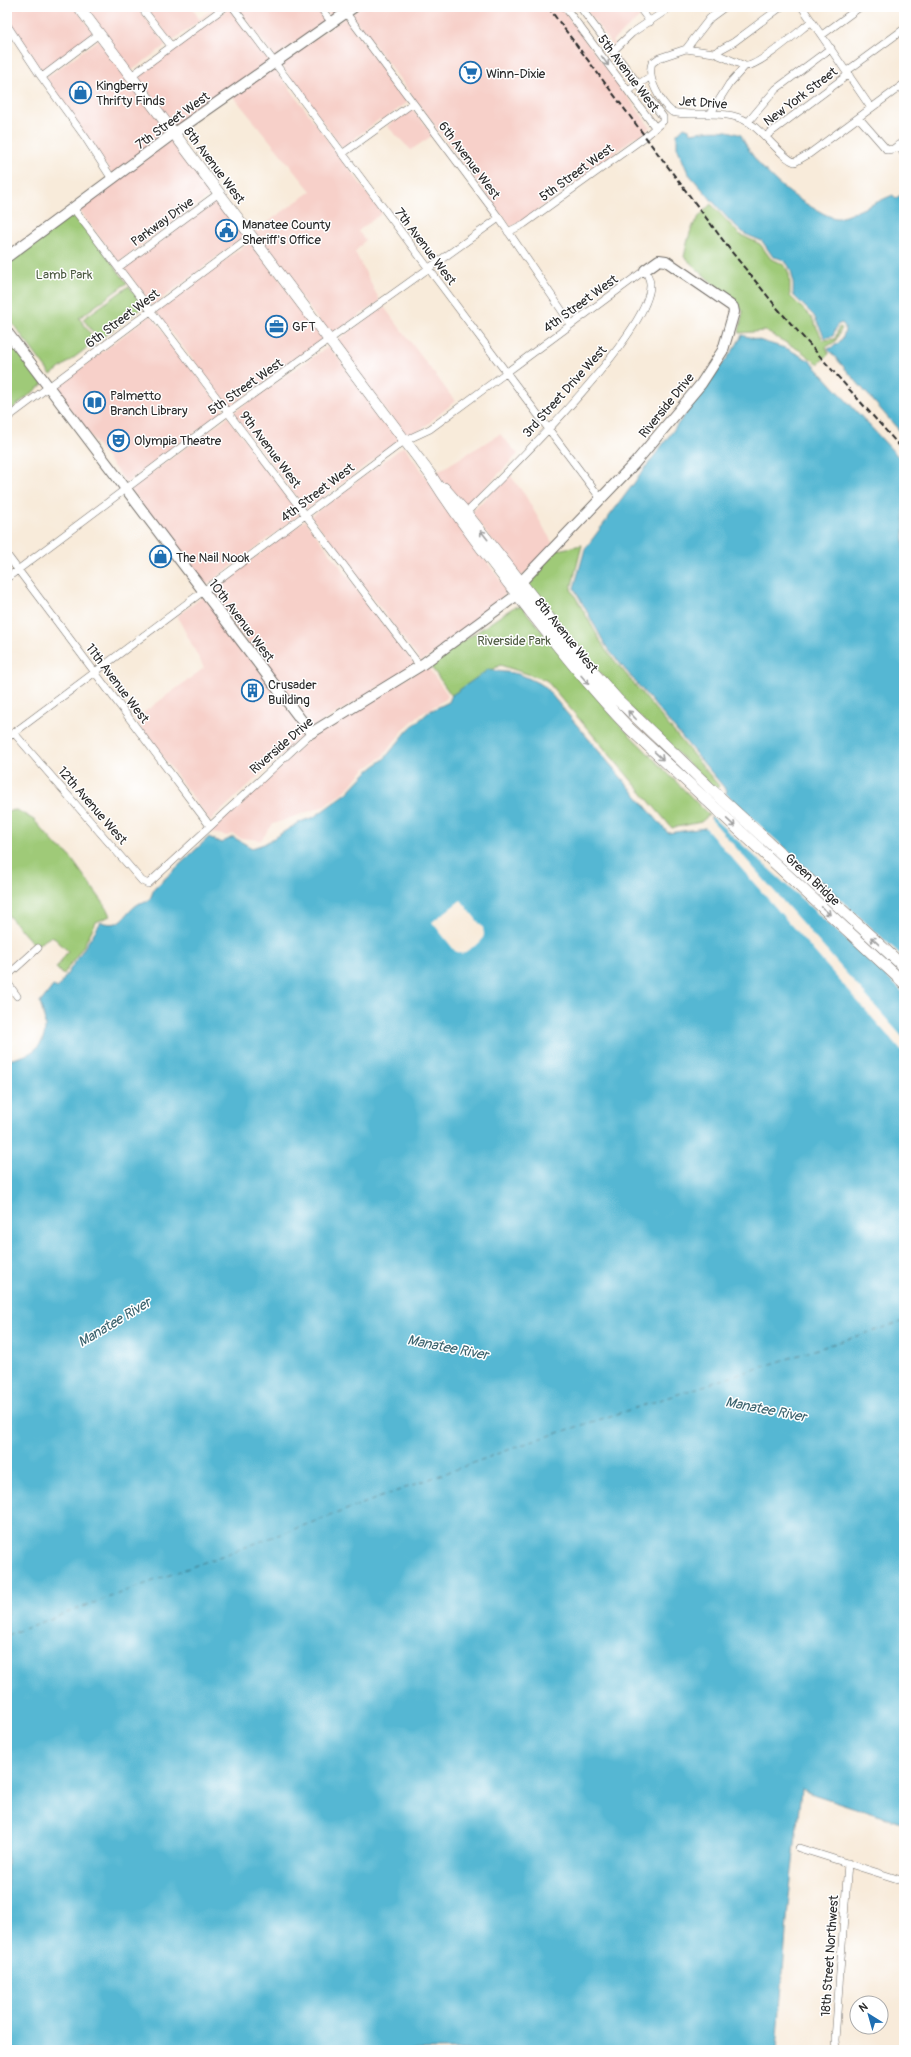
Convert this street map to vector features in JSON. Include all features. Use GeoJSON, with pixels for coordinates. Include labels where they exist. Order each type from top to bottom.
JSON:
{"type":"FeatureCollection","features":[{"type":"Feature","properties":{"kind":"main road","name":"8th Avenue West"},"geometry":{"type":"LineString","coordinates":[[79,7],[404,441],[463,516],[521,582],[592,671],[706,792]]}},
{"type":"Feature","properties":{"kind":"main road","name":"8th Avenue West"},"geometry":{"type":"LineString","coordinates":[[463,516],[477,543],[517,595],[610,708],[706,792]]}},
{"type":"Feature","properties":{"kind":"main road"},"geometry":{"type":"LineString","coordinates":[[477,543],[493,557],[511,579],[521,582]]}},
{"type":"Feature","properties":{"kind":"main road"},"geometry":{"type":"LineString","coordinates":[[517,595],[524,596],[530,600],[570,651],[592,671]]}},
{"type":"Feature","properties":{"kind":"main road","name":"Green Bridge"},"geometry":{"type":"LineString","coordinates":[[706,792],[904,967]]}},
{"type":"Feature","properties":{"kind":"main road","name":"Green Bridge"},"geometry":{"type":"LineString","coordinates":[[706,792],[904,982]]}},
{"type":"Feature","properties":{"kind":"street"},"geometry":{"type":"LineString","coordinates":[[141,7],[171,46]]}},
{"type":"Feature","properties":{"kind":"street"},"geometry":{"type":"LineString","coordinates":[[131,76],[225,7]]}},
{"type":"Feature","properties":{"kind":"street","name":"7th Avenue West"},"geometry":{"type":"LineString","coordinates":[[232,7],[275,62],[342,154],[601,499]]}},
{"type":"Feature","properties":{"kind":"street"},"geometry":{"type":"LineString","coordinates":[[320,7],[332,22]]}},
{"type":"Feature","properties":{"kind":"street","name":"5th Avenue West"},"geometry":{"type":"LineString","coordinates":[[565,7],[655,127],[663,119],[580,7]]}},
{"type":"Feature","properties":{"kind":"street"},"geometry":{"type":"LineString","coordinates":[[639,7],[650,22]]}},
{"type":"Feature","properties":{"kind":"street"},"geometry":{"type":"LineString","coordinates":[[613,51],[632,33],[671,7]]}},
{"type":"Feature","properties":{"kind":"street"},"geometry":{"type":"LineString","coordinates":[[686,49],[710,18],[725,7]]}},
{"type":"Feature","properties":{"kind":"street"},"geometry":{"type":"LineString","coordinates":[[714,54],[734,42],[782,7]]}},
{"type":"Feature","properties":{"kind":"street"},"geometry":{"type":"LineString","coordinates":[[802,7],[871,108]]}},
{"type":"Feature","properties":{"kind":"street"},"geometry":{"type":"LineString","coordinates":[[822,35],[860,7]]}},
{"type":"Feature","properties":{"kind":"street","name":"7th Street West"},"geometry":{"type":"LineString","coordinates":[[7,257],[174,133],[350,10]]}},
{"type":"Feature","properties":{"kind":"street","name":"6th Avenue West"},"geometry":{"type":"LineString","coordinates":[[350,10],[413,103],[499,218],[571,324]]}},
{"type":"Feature","properties":{"kind":"street"},"geometry":{"type":"LineString","coordinates":[[628,92],[651,76],[651,66],[654,61],[681,49],[714,54],[744,66],[751,66],[761,60],[812,20]]}},
{"type":"Feature","properties":{"kind":"street"},"geometry":{"type":"LineString","coordinates":[[7,25],[85,137],[112,179]]}},
{"type":"Feature","properties":{"kind":"street","name":"New York Street"},"geometry":{"type":"LineString","coordinates":[[766,136],[904,28]]}},
{"type":"Feature","properties":{"kind":"street"},"geometry":{"type":"LineString","coordinates":[[42,77],[99,34]]}},
{"type":"Feature","properties":{"kind":"street"},"geometry":{"type":"LineString","coordinates":[[748,122],[776,89],[831,48]]}},
{"type":"Feature","properties":{"kind":"street"},"geometry":{"type":"LineString","coordinates":[[711,113],[729,84],[744,66]]}},
{"type":"Feature","properties":{"kind":"street","name":"Jet Drive"},"geometry":{"type":"LineString","coordinates":[[651,76],[662,101],[674,112],[711,113],[732,116],[748,122],[766,136]]}},
{"type":"Feature","properties":{"kind":"street"},"geometry":{"type":"LineString","coordinates":[[766,136],[787,158],[795,162],[809,154],[904,84]]}},
{"type":"Feature","properties":{"kind":"street","name":"Jet Drive"},"geometry":{"type":"LineString","coordinates":[[655,107],[662,101]]}},
{"type":"Feature","properties":{"kind":"street"},"geometry":{"type":"LineString","coordinates":[[342,154],[413,103]]}},
{"type":"Feature","properties":{"kind":"street"},"geometry":{"type":"LineString","coordinates":[[859,118],[885,149],[891,150],[901,143],[904,154]]}},
{"type":"Feature","properties":{"kind":"street","name":"5th Street West"},"geometry":{"type":"LineString","coordinates":[[508,232],[542,211],[645,137],[655,127]]}},
{"type":"Feature","properties":{"kind":"street","name":"Parkway Drive"},"geometry":{"type":"LineString","coordinates":[[119,267],[219,193]]}},
{"type":"Feature","properties":{"kind":"street","name":"9th Avenue West"},"geometry":{"type":"LineString","coordinates":[[73,208],[420,666]]}},
{"type":"Feature","properties":{"kind":"street","name":"5th Street West"},"geometry":{"type":"LineString","coordinates":[[7,578],[228,412],[330,341],[499,218]]}},
{"type":"Feature","properties":{"kind":"street","name":"6th Street West"},"geometry":{"type":"LineString","coordinates":[[7,418],[251,236]]}},
{"type":"Feature","properties":{"kind":"street","name":"Riverside Drive"},"geometry":{"type":"LineString","coordinates":[[521,582],[634,464],[705,378],[723,350],[734,312],[730,304],[666,260],[659,260],[645,270]]}},
{"type":"Feature","properties":{"kind":"street","name":"4th Street West"},"geometry":{"type":"LineString","coordinates":[[7,738],[404,441],[430,429],[645,270]]}},
{"type":"Feature","properties":{"kind":"street","name":"3rd Street Drive West"},"geometry":{"type":"LineString","coordinates":[[463,516],[548,428],[606,365],[634,327],[650,288],[650,280],[645,270]]}},
{"type":"Feature","properties":{"kind":"street","name":"10th Avenue West"},"geometry":{"type":"LineString","coordinates":[[7,332],[311,733]]}},
{"type":"Feature","properties":{"kind":"street","name":"11th Avenue West"},"geometry":{"type":"LineString","coordinates":[[7,555],[210,826]]}},
{"type":"Feature","properties":{"kind":"street","name":"Riverside Drive"},"geometry":{"type":"LineString","coordinates":[[155,879],[311,733],[420,666],[517,595]]}},
{"type":"Feature","properties":{"kind":"street","name":"12th Avenue West"},"geometry":{"type":"LineString","coordinates":[[14,733],[142,881],[148,884],[155,879]]}},
{"type":"Feature","properties":{"kind":"street"},"geometry":{"type":"LineString","coordinates":[[7,976],[38,948]]}},
{"type":"Feature","properties":{"kind":"street"},"geometry":{"type":"LineString","coordinates":[[7,982],[18,996]]}},
{"type":"Feature","properties":{"kind":"street"},"geometry":{"type":"LineString","coordinates":[[800,1848],[904,1881]]}},
{"type":"Feature","properties":{"kind":"street","name":"18th Street Northwest"},"geometry":{"type":"LineString","coordinates":[[836,2050],[835,2040],[848,1863]]}},
{"type":"Feature","properties":{"kind":"shaded area"},"geometry":{"type":"Polygon","coordinates":[[[7,7],[75,7],[94,33],[42,72],[7,19],[7,7]]]}},
{"type":"Feature","properties":{"kind":"shaded area"},"geometry":{"type":"Polygon","coordinates":[[[83,7],[137,7],[166,45],[131,71],[83,7]]]}},
{"type":"Feature","properties":{"kind":"shaded area"},"geometry":{"type":"Polygon","coordinates":[[[145,7],[192,7],[199,19],[215,7],[218,7],[172,41],[145,7]]]}},
{"type":"Feature","properties":{"kind":"shaded area"},"geometry":{"type":"Polygon","coordinates":[[[237,7],[316,7],[327,21],[275,57],[237,7]]]}},
{"type":"Feature","properties":{"kind":"shaded area"},"geometry":{"type":"Polygon","coordinates":[[[324,7],[348,7],[332,18],[324,7]]]}},
{"type":"Feature","properties":{"kind":"shaded area"},"geometry":{"type":"Polygon","coordinates":[[[361,7],[561,7],[650,127],[640,137],[636,136],[587,175],[522,221],[511,227],[351,14],[361,7]]]}},
{"type":"Feature","properties":{"kind":"shaded area"},"geometry":{"type":"Polygon","coordinates":[[[584,7],[635,7],[641,16],[612,41],[615,44],[613,46],[584,7]]]}},
{"type":"Feature","properties":{"kind":"shaded area"},"geometry":{"type":"Polygon","coordinates":[[[229,8],[270,61],[174,128],[136,77],[229,8]]]}},
{"type":"Feature","properties":{"kind":"shaded area"},"geometry":{"type":"Polygon","coordinates":[[[345,18],[408,102],[382,121],[380,119],[342,148],[280,63],[345,18]]]}},
{"type":"Feature","properties":{"kind":"shaded area"},"geometry":{"type":"Polygon","coordinates":[[[99,39],[169,132],[112,174],[46,78],[99,39]]]}},
{"type":"Feature","properties":{"kind":"shaded area"},"geometry":{"type":"Polygon","coordinates":[[[274,67],[382,213],[358,231],[365,240],[355,252],[380,301],[330,336],[253,233],[311,191],[233,96],[274,67]]]}},
{"type":"Feature","properties":{"kind":"shaded area"},"geometry":{"type":"Polygon","coordinates":[[[412,108],[433,135],[411,150],[387,126],[412,108]]]}},
{"type":"Feature","properties":{"kind":"shaded area"},"geometry":{"type":"Polygon","coordinates":[[[173,138],[214,192],[119,262],[78,209],[173,138]]]}},
{"type":"Feature","properties":{"kind":"shaded area"},"geometry":{"type":"Polygon","coordinates":[[[219,198],[246,235],[152,306],[124,268],[219,198]]]}},
{"type":"Feature","properties":{"kind":"shaded area"},"geometry":{"type":"Polygon","coordinates":[[[251,241],[325,340],[229,407],[156,312],[251,241]]]}},
{"type":"Feature","properties":{"kind":"shaded area"},"geometry":{"type":"Polygon","coordinates":[[[384,307],[455,401],[422,429],[405,437],[335,342],[384,307]]]}},
{"type":"Feature","properties":{"kind":"shaded area"},"geometry":{"type":"Polygon","coordinates":[[[151,315],[224,411],[126,483],[54,388],[151,315]]]}},
{"type":"Feature","properties":{"kind":"shaded area"},"geometry":{"type":"Polygon","coordinates":[[[329,346],[400,440],[306,510],[233,413],[329,346]]]}},
{"type":"Feature","properties":{"kind":"shaded area"},"geometry":{"type":"Polygon","coordinates":[[[228,417],[301,514],[205,586],[130,489],[228,417]]]}},
{"type":"Feature","properties":{"kind":"shaded area"},"geometry":{"type":"Polygon","coordinates":[[[500,434],[518,454],[466,507],[434,474],[500,434]]]}},
{"type":"Feature","properties":{"kind":"shaded area"},"geometry":{"type":"Polygon","coordinates":[[[404,446],[508,591],[479,620],[421,662],[311,516],[404,446]]]}},
{"type":"Feature","properties":{"kind":"shaded area"},"geometry":{"type":"Polygon","coordinates":[[[509,474],[525,495],[553,544],[521,577],[471,513],[509,474]]]}},
{"type":"Feature","properties":{"kind":"shaded area"},"geometry":{"type":"Polygon","coordinates":[[[305,520],[415,665],[312,728],[209,592],[305,520]]]}},
{"type":"Feature","properties":{"kind":"shaded area"},"geometry":{"type":"Polygon","coordinates":[[[204,596],[306,732],[210,821],[135,719],[204,668],[177,616],[204,596]]]}},
{"type":"Feature","properties":{"kind":"shaded area"},"geometry":{"type":"Polygon","coordinates":[[[427,666],[448,695],[446,699],[418,716],[405,728],[383,756],[365,769],[345,791],[322,807],[273,824],[261,840],[240,838],[233,834],[227,836],[213,833],[211,829],[313,736],[427,666]]]}},
{"type":"Feature","properties":{"kind":"green space"},"geometry":{"type":"Polygon","coordinates":[[[711,204],[739,234],[760,244],[771,259],[784,265],[790,278],[790,296],[812,318],[823,340],[835,339],[839,327],[842,328],[835,342],[826,347],[829,354],[818,364],[801,351],[765,331],[739,333],[743,311],[684,257],[688,240],[695,222],[711,204]]]}},
{"type":"Feature","properties":{"kind":"green space","name":"Lamb Park"},"geometry":{"type":"Polygon","coordinates":[[[73,210],[127,283],[79,318],[96,341],[51,375],[7,316],[7,261],[73,210]]]}},
{"type":"Feature","properties":{"kind":"green space"},"geometry":{"type":"Polygon","coordinates":[[[129,286],[144,306],[99,340],[83,319],[129,286]]]}},
{"type":"Feature","properties":{"kind":"green space"},"geometry":{"type":"Polygon","coordinates":[[[7,336],[43,384],[7,413],[7,336]]]}},
{"type":"Feature","properties":{"kind":"green space"},"geometry":{"type":"Polygon","coordinates":[[[582,545],[571,589],[605,649],[719,786],[716,790],[619,697],[526,582],[557,550],[582,545]]]}},
{"type":"Feature","properties":{"kind":"green space","name":"Riverside Park"},"geometry":{"type":"Polygon","coordinates":[[[514,607],[522,607],[619,724],[709,815],[701,822],[672,828],[546,680],[500,665],[452,696],[429,664],[514,607]]]}},
{"type":"Feature","properties":{"kind":"green space"},"geometry":{"type":"Polygon","coordinates":[[[17,810],[34,820],[55,844],[68,854],[105,905],[110,916],[96,922],[84,945],[63,975],[56,968],[68,951],[52,936],[35,946],[7,914],[7,811],[17,810]]]}},
{"type":"Feature","properties":{"kind":"water"},"geometry":{"type":"Polygon","coordinates":[[[684,127],[689,129],[691,133],[716,130],[729,131],[741,135],[755,158],[785,189],[796,198],[832,217],[839,218],[845,216],[893,195],[896,198],[904,193],[904,201],[902,203],[904,206],[904,436],[828,349],[835,346],[844,335],[845,327],[842,323],[837,325],[833,336],[825,338],[814,316],[793,295],[791,271],[785,262],[773,257],[762,241],[745,234],[729,220],[688,173],[677,147],[677,134],[684,127]]]}},
{"type":"Feature","properties":{"kind":"water","name":"Manatee River"},"geometry":{"type":"Polygon","coordinates":[[[742,335],[788,349],[810,361],[904,463],[904,1824],[801,1790],[788,1907],[777,2050],[7,2050],[7,1060],[29,1053],[42,1042],[45,1025],[44,1015],[40,1003],[53,986],[58,988],[101,922],[109,924],[120,921],[134,907],[140,903],[148,901],[154,889],[209,837],[221,843],[233,837],[252,848],[264,844],[300,822],[314,817],[347,793],[367,772],[385,758],[408,730],[430,711],[449,702],[452,695],[489,669],[521,675],[544,686],[668,833],[705,828],[727,791],[607,648],[574,588],[585,549],[736,346],[742,335]]]}},
{"type":"Feature","properties":{"kind":"pier"},"geometry":{"type":"Polygon","coordinates":[[[724,792],[904,958],[904,993],[710,815],[724,792]]]}},
{"type":"Feature","properties":{"kind":"pier"},"geometry":{"type":"Polygon","coordinates":[[[709,817],[904,1039],[904,1054],[704,826],[709,817]]]}},
{"type":"Feature","properties":{"kind":"pier"},"geometry":{"type":"Polygon","coordinates":[[[461,900],[483,928],[484,934],[483,939],[478,944],[462,954],[455,951],[432,922],[461,900]]]}},
{"type":"Feature","properties":{"kind":"ferry route"},"geometry":{"type":"LineString","coordinates":[[7,1635],[530,1442],[904,1321]]}},
{"type":"Feature","properties":{"kind":"railway"},"geometry":{"type":"LineString","coordinates":[[548,7],[731,251],[778,309],[904,451]]}},
{"type":"Feature","properties":{"kind":"place","name":"Winn-Dixie"},"geometry":{"type":"Point","coordinates":[471,73]}},
{"type":"Feature","properties":{"kind":"place","name":"Kingberry Thrifty Finds"},"geometry":{"type":"Point","coordinates":[80,92]}},
{"type":"Feature","properties":{"kind":"place","name":"Manatee County Sheriff's Office"},"geometry":{"type":"Point","coordinates":[227,231]}},
{"type":"Feature","properties":{"kind":"place","name":"GFT"},"geometry":{"type":"Point","coordinates":[276,326]}},
{"type":"Feature","properties":{"kind":"place","name":"Palmetto Branch Library"},"geometry":{"type":"Point","coordinates":[95,402]}},
{"type":"Feature","properties":{"kind":"place","name":"Olympia Theatre"},"geometry":{"type":"Point","coordinates":[119,440]}},
{"type":"Feature","properties":{"kind":"place","name":"The Nail Nook"},"geometry":{"type":"Point","coordinates":[161,557]}},
{"type":"Feature","properties":{"kind":"place","name":"Crusader Building"},"geometry":{"type":"Point","coordinates":[252,691]}}]}
